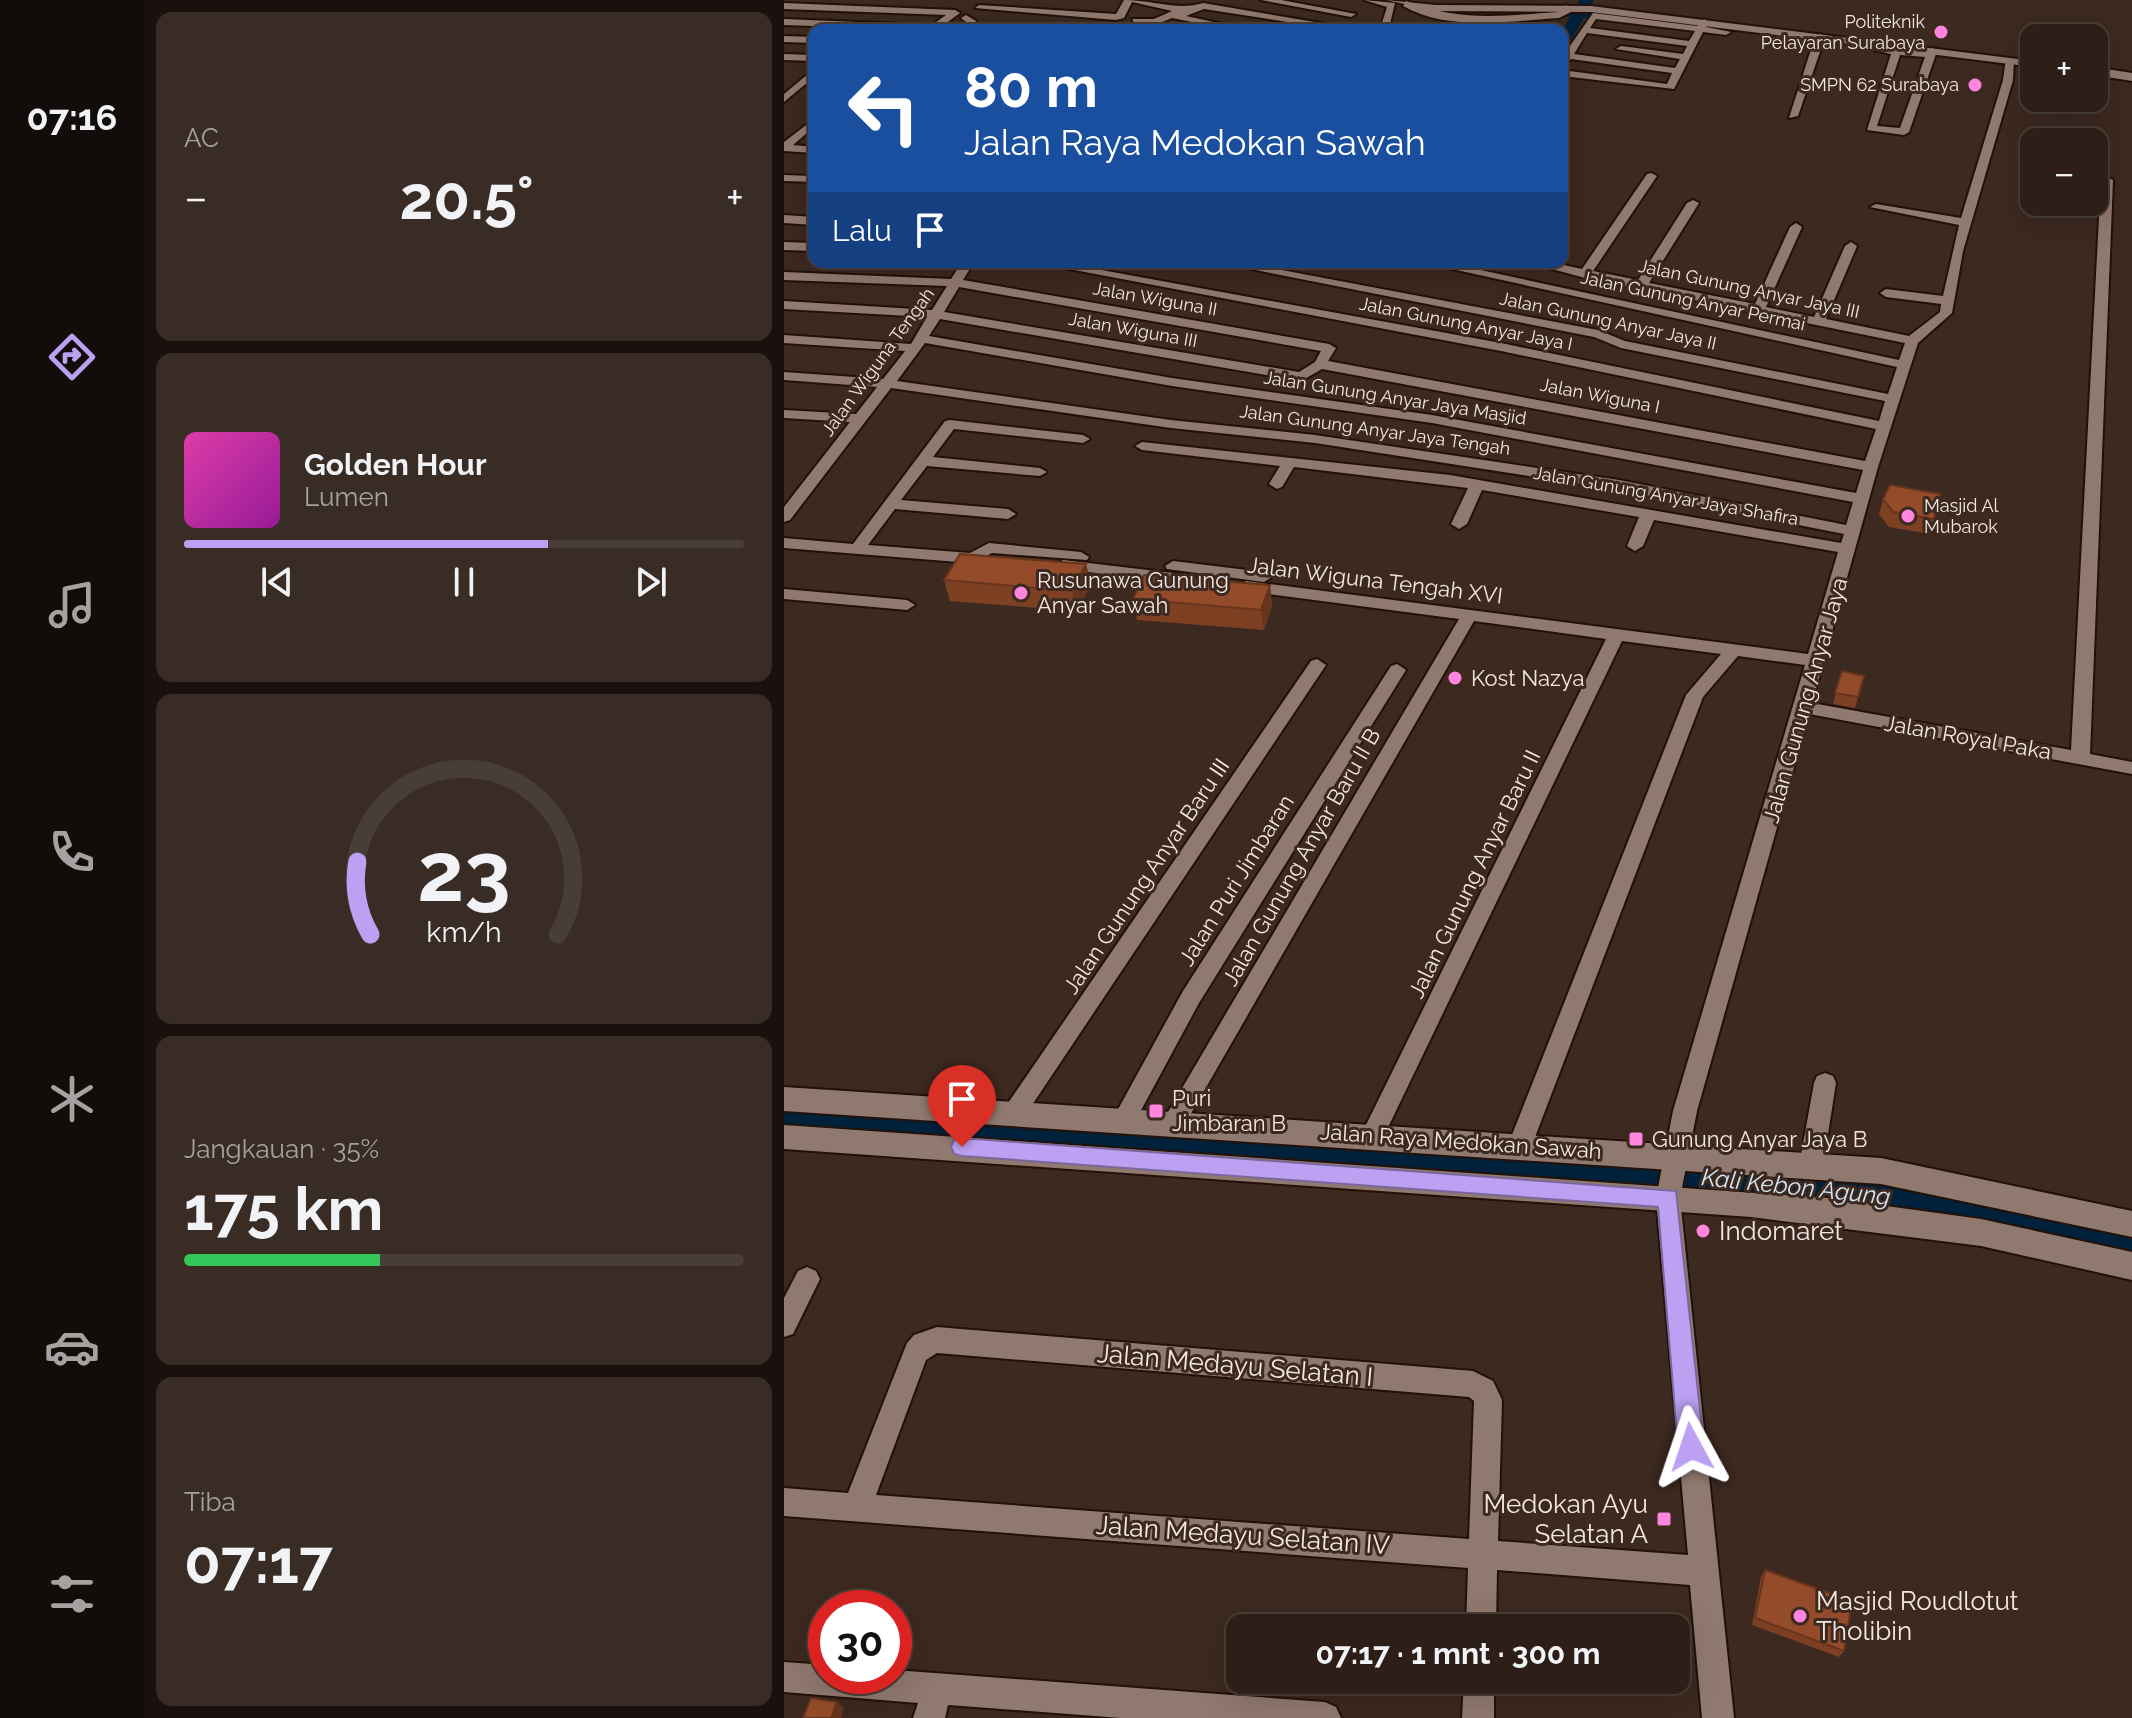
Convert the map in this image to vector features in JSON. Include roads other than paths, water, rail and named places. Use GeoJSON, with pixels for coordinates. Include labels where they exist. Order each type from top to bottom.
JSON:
{"type":"FeatureCollection","features":[{"type":"Feature","properties":{"kind":"street"},"geometry":{"type":"LineString","coordinates":[[1265,0],[1287,3]]}},
{"type":"Feature","properties":{"kind":"street"},"geometry":{"type":"LineString","coordinates":[[1273,0],[1348,17],[1361,0]]}},
{"type":"Feature","properties":{"kind":"street"},"geometry":{"type":"LineString","coordinates":[[1368,0],[1391,2],[1441,16],[1500,18],[1566,10]]}},
{"type":"Feature","properties":{"kind":"street"},"geometry":{"type":"LineString","coordinates":[[1110,4],[1131,2],[1180,10]]}},
{"type":"Feature","properties":{"kind":"street"},"geometry":{"type":"LineString","coordinates":[[958,24],[981,4],[1116,17],[1121,16],[1131,2]]}},
{"type":"Feature","properties":{"kind":"street"},"geometry":{"type":"LineString","coordinates":[[1386,24],[1391,2]]}},
{"type":"Feature","properties":{"kind":"street"},"geometry":{"type":"LineString","coordinates":[[1201,3],[1176,18],[1211,24]]}},
{"type":"Feature","properties":{"kind":"street"},"geometry":{"type":"LineString","coordinates":[[1135,21],[1157,21],[1201,3],[1322,24]]}},
{"type":"Feature","properties":{"kind":"street"},"geometry":{"type":"LineString","coordinates":[[784,6],[951,12],[955,15],[941,24]]}},
{"type":"Feature","properties":{"kind":"street"},"geometry":{"type":"LineString","coordinates":[[1409,6],[1586,9],[1726,32]]}},
{"type":"Feature","properties":{"kind":"street"},"geometry":{"type":"LineString","coordinates":[[1568,59],[1590,17],[1597,16],[1820,37],[1897,49],[2020,62]]}},
{"type":"Feature","properties":{"kind":"street"},"geometry":{"type":"LineString","coordinates":[[966,18],[970,24]]}},
{"type":"Feature","properties":{"kind":"street"},"geometry":{"type":"LineString","coordinates":[[1495,24],[1500,18]]}},
{"type":"Feature","properties":{"kind":"street"},"geometry":{"type":"LineString","coordinates":[[784,22],[827,24]]}},
{"type":"Feature","properties":{"kind":"street"},"geometry":{"type":"LineString","coordinates":[[1033,22],[1052,24]]}},
{"type":"Feature","properties":{"kind":"street"},"geometry":{"type":"LineString","coordinates":[[1568,68],[1670,86],[1702,26]]}},
{"type":"Feature","properties":{"kind":"street"},"geometry":{"type":"LineString","coordinates":[[1584,30],[1692,44]]}},
{"type":"Feature","properties":{"kind":"street"},"geometry":{"type":"LineString","coordinates":[[1793,116],[1820,37]]}},
{"type":"Feature","properties":{"kind":"street"},"geometry":{"type":"LineString","coordinates":[[784,39],[808,40]]}},
{"type":"Feature","properties":{"kind":"street"},"geometry":{"type":"LineString","coordinates":[[1576,43],[1592,45]]}},
{"type":"Feature","properties":{"kind":"street"},"geometry":{"type":"LineString","coordinates":[[1607,47],[1685,57]]}},
{"type":"Feature","properties":{"kind":"street"},"geometry":{"type":"LineString","coordinates":[[1879,50],[1897,49]]}},
{"type":"Feature","properties":{"kind":"street"},"geometry":{"type":"LineString","coordinates":[[1897,49],[1871,128],[1904,132],[1931,53]]}},
{"type":"Feature","properties":{"kind":"street"},"geometry":{"type":"LineString","coordinates":[[784,57],[808,58]]}},
{"type":"Feature","properties":{"kind":"street"},"geometry":{"type":"LineString","coordinates":[[1912,341],[1943,317],[1949,301],[1957,257],[2008,80],[2009,60]]}},
{"type":"Feature","properties":{"kind":"street"},"geometry":{"type":"LineString","coordinates":[[1568,67],[1678,71]]}},
{"type":"Feature","properties":{"kind":"street"},"geometry":{"type":"LineString","coordinates":[[2108,73],[2132,77]]}},
{"type":"Feature","properties":{"kind":"street"},"geometry":{"type":"LineString","coordinates":[[797,75],[808,74]]}},
{"type":"Feature","properties":{"kind":"street"},"geometry":{"type":"LineString","coordinates":[[786,96],[808,77]]}},
{"type":"Feature","properties":{"kind":"street"},"geometry":{"type":"LineString","coordinates":[[786,144],[808,127]]}},
{"type":"Feature","properties":{"kind":"street"},"geometry":{"type":"LineString","coordinates":[[786,144],[808,145]]}},
{"type":"Feature","properties":{"kind":"street"},"geometry":{"type":"LineString","coordinates":[[784,166],[808,147]]}},
{"type":"Feature","properties":{"kind":"street"},"geometry":{"type":"LineString","coordinates":[[1585,274],[1651,176]]}},
{"type":"Feature","properties":{"kind":"street"},"geometry":{"type":"LineString","coordinates":[[784,178],[808,179]]}},
{"type":"Feature","properties":{"kind":"street"},"geometry":{"type":"LineString","coordinates":[[1641,285],[1693,203]]}},
{"type":"Feature","properties":{"kind":"street"},"geometry":{"type":"LineString","coordinates":[[1876,207],[1967,223]]}},
{"type":"Feature","properties":{"kind":"street"},"geometry":{"type":"LineString","coordinates":[[2080,758],[2105,216]]}},
{"type":"Feature","properties":{"kind":"street"},"geometry":{"type":"LineString","coordinates":[[785,221],[808,221]]}},
{"type":"Feature","properties":{"kind":"street"},"geometry":{"type":"LineString","coordinates":[[1759,309],[1796,227]]}},
{"type":"Feature","properties":{"kind":"street"},"geometry":{"type":"LineString","coordinates":[[784,246],[808,247]]}},
{"type":"Feature","properties":{"kind":"street"},"geometry":{"type":"LineString","coordinates":[[1818,322],[1851,246]]}},
{"type":"Feature","properties":{"kind":"street"},"geometry":{"type":"LineString","coordinates":[[877,279],[885,268]]}},
{"type":"Feature","properties":{"kind":"street","name":"Jalan Wiguna Tengah"},"geometry":{"type":"LineString","coordinates":[[784,517],[889,384],[965,268]]}},
{"type":"Feature","properties":{"kind":"street","name":"Jalan Gunung Anyar Jaya I"},"geometry":{"type":"LineString","coordinates":[[1071,268],[1501,347],[1885,427]]}},
{"type":"Feature","properties":{"kind":"street","name":"Jalan Gunung Anyar Jaya II"},"geometry":{"type":"LineString","coordinates":[[1252,268],[1598,334],[1621,344],[1894,399]]}},
{"type":"Feature","properties":{"kind":"street","name":"Jalan Gunung Anyar Permai"},"geometry":{"type":"LineString","coordinates":[[1454,268],[1905,365]]}},
{"type":"Feature","properties":{"kind":"street","name":"Jalan Gunung Anyar Jaya III"},"geometry":{"type":"LineString","coordinates":[[1558,268],[1912,341]]}},
{"type":"Feature","properties":{"kind":"street"},"geometry":{"type":"LineString","coordinates":[[784,276],[956,283]]}},
{"type":"Feature","properties":{"kind":"street","name":"Jalan Wiguna II"},"geometry":{"type":"LineString","coordinates":[[956,283],[1326,346],[1328,350],[1320,364]]}},
{"type":"Feature","properties":{"kind":"street"},"geometry":{"type":"LineString","coordinates":[[1886,293],[1949,301]]}},
{"type":"Feature","properties":{"kind":"street","name":"Jalan Wiguna III"},"geometry":{"type":"LineString","coordinates":[[784,305],[935,314],[1301,377],[1320,364]]}},
{"type":"Feature","properties":{"kind":"street","name":"Jalan Gunung Anyar Jaya Masjid"},"geometry":{"type":"LineString","coordinates":[[784,339],[918,343],[1432,419],[1863,499]]}},
{"type":"Feature","properties":{"kind":"street","name":"Jalan Gunung Anyar Jaya"},"geometry":{"type":"LineString","coordinates":[[1671,1178],[1712,1015],[1804,707],[1871,467],[1912,341]]}},
{"type":"Feature","properties":{"kind":"street","name":"Jalan Wiguna I"},"geometry":{"type":"LineString","coordinates":[[1320,364],[1871,467]]}},
{"type":"Feature","properties":{"kind":"street","name":"Jalan Gunung Anyar Jaya Tengah"},"geometry":{"type":"LineString","coordinates":[[784,376],[889,384],[1171,424],[1315,439],[1619,485],[1854,531]]}},
{"type":"Feature","properties":{"kind":"street"},"geometry":{"type":"LineString","coordinates":[[786,416],[863,419]]}},
{"type":"Feature","properties":{"kind":"street"},"geometry":{"type":"LineString","coordinates":[[857,549],[945,427],[956,423],[1083,439]]}},
{"type":"Feature","properties":{"kind":"street","name":"Jalan Gunung Anyar Jaya Shafira"},"geometry":{"type":"LineString","coordinates":[[1142,446],[1290,460],[1477,484],[1849,549]]}},
{"type":"Feature","properties":{"kind":"street"},"geometry":{"type":"LineString","coordinates":[[1277,484],[1290,460]]}},
{"type":"Feature","properties":{"kind":"street"},"geometry":{"type":"LineString","coordinates":[[923,461],[1040,472]]}},
{"type":"Feature","properties":{"kind":"street"},"geometry":{"type":"LineString","coordinates":[[1459,524],[1477,484]]}},
{"type":"Feature","properties":{"kind":"street"},"geometry":{"type":"LineString","coordinates":[[891,504],[1008,514]]}},
{"type":"Feature","properties":{"kind":"street"},"geometry":{"type":"LineString","coordinates":[[1635,546],[1649,512]]}},
{"type":"Feature","properties":{"kind":"street","name":"Jalan Wiguna Tengah XVI"},"geometry":{"type":"LineString","coordinates":[[784,543],[1030,561],[1470,614],[1734,650],[1817,656]]}},
{"type":"Feature","properties":{"kind":"street"},"geometry":{"type":"LineString","coordinates":[[973,558],[993,548],[1224,572],[1817,656]]}},
{"type":"Feature","properties":{"kind":"street"},"geometry":{"type":"LineString","coordinates":[[784,594],[907,605]]}},
{"type":"Feature","properties":{"kind":"street","name":"Jalan Gunung Anyar Baru II B"},"geometry":{"type":"LineString","coordinates":[[1173,1124],[1470,614]]}},
{"type":"Feature","properties":{"kind":"street","name":"Jalan Gunung Anyar Baru II"},"geometry":{"type":"LineString","coordinates":[[1373,1135],[1617,634]]}},
{"type":"Feature","properties":{"kind":"street"},"geometry":{"type":"LineString","coordinates":[[1520,1145],[1695,695],[1734,650]]}},
{"type":"Feature","properties":{"kind":"street","name":"Jalan Gunung Anyar Baru III"},"geometry":{"type":"LineString","coordinates":[[1014,1113],[1317,665]]}},
{"type":"Feature","properties":{"kind":"street","name":"Jalan Puri Jimbaran"},"geometry":{"type":"LineString","coordinates":[[1124,1120],[1191,997],[1397,670]]}},
{"type":"Feature","properties":{"kind":"street","name":"Jalan Royal Paka"},"geometry":{"type":"LineString","coordinates":[[1804,707],[2132,768]]}},
{"type":"Feature","properties":{"kind":"street"},"geometry":{"type":"LineString","coordinates":[[1811,1166],[1825,1083]]}},
{"type":"Feature","properties":{"kind":"street","name":"Jalan Raya Medokan Sawah"},"geometry":{"type":"LineString","coordinates":[[784,1099],[1520,1145],[1671,1178],[2052,1244],[2132,1266]]}},
{"type":"Feature","properties":{"kind":"street","name":"Jalan Raya Medokan Sawah"},"geometry":{"type":"LineString","coordinates":[[784,1137],[1671,1178],[1811,1166],[1907,1174],[2131,1217]]}},
{"type":"Feature","properties":{"kind":"street"},"geometry":{"type":"LineString","coordinates":[[1671,1178],[1702,1571],[1718,1718]]}},
{"type":"Feature","properties":{"kind":"street"},"geometry":{"type":"LineString","coordinates":[[784,1325],[807,1279]]}},
{"type":"Feature","properties":{"kind":"street","name":"Jalan Medayu Selatan I"},"geometry":{"type":"LineString","coordinates":[[857,1507],[916,1352],[923,1344],[937,1340],[1473,1384],[1483,1390],[1488,1400],[1482,1614]]}},
{"type":"Feature","properties":{"kind":"street","name":"Jalan Medayu Selatan IV"},"geometry":{"type":"LineString","coordinates":[[784,1502],[1702,1571]]}},
{"type":"Feature","properties":{"kind":"street"},"geometry":{"type":"LineString","coordinates":[[784,1677],[933,1704],[1325,1718]]}},
{"type":"Feature","properties":{"kind":"street"},"geometry":{"type":"LineString","coordinates":[[1478,1718],[1479,1694]]}},
{"type":"Feature","properties":{"kind":"waterway"},"geometry":{"type":"LineString","coordinates":[[1383,0],[1446,11]]}},
{"type":"Feature","properties":{"kind":"waterway"},"geometry":{"type":"LineString","coordinates":[[1580,13],[1587,0]]}},
{"type":"Feature","properties":{"kind":"waterway"},"geometry":{"type":"LineString","coordinates":[[1545,10],[1580,13]]}},
{"type":"Feature","properties":{"kind":"waterway"},"geometry":{"type":"LineString","coordinates":[[1568,33],[1580,13]]}},
{"type":"Feature","properties":{"kind":"waterway"},"geometry":{"type":"LineString","coordinates":[[1580,13],[1658,20]]}},
{"type":"Feature","properties":{"kind":"waterway","name":"Kali Kebon Agung"},"geometry":{"type":"LineString","coordinates":[[784,1117],[1725,1180],[1889,1197],[1971,1210],[2132,1246]]}},
{"type":"Feature","properties":{"kind":"place","name":"Politeknik Pelayaran Surabaya"},"geometry":{"type":"Point","coordinates":[1941,32]}},
{"type":"Feature","properties":{"kind":"place","name":"SMPN 62 Surabaya"},"geometry":{"type":"Point","coordinates":[1975,85]}},
{"type":"Feature","properties":{"kind":"place","name":"Masjid Al Mubarok"},"geometry":{"type":"Point","coordinates":[1908,516]}},
{"type":"Feature","properties":{"kind":"place","name":"Rusunawa Gunung Anyar Sawah"},"geometry":{"type":"Point","coordinates":[1021,593]}},
{"type":"Feature","properties":{"kind":"place","name":"Kost Nazya"},"geometry":{"type":"Point","coordinates":[1455,678]}},
{"type":"Feature","properties":{"kind":"place","name":"Puri Jimbaran B"},"geometry":{"type":"Point","coordinates":[1156,1111]}},
{"type":"Feature","properties":{"kind":"place","name":"Gunung Anyar Jaya B"},"geometry":{"type":"Point","coordinates":[1636,1139]}},
{"type":"Feature","properties":{"kind":"place","name":"Indomaret"},"geometry":{"type":"Point","coordinates":[1703,1231]}},
{"type":"Feature","properties":{"kind":"place","name":"Medokan Ayu Selatan A"},"geometry":{"type":"Point","coordinates":[1664,1519]}},
{"type":"Feature","properties":{"kind":"place","name":"Masjid Roudlotut Tholibin"},"geometry":{"type":"Point","coordinates":[1800,1616]}}]}
